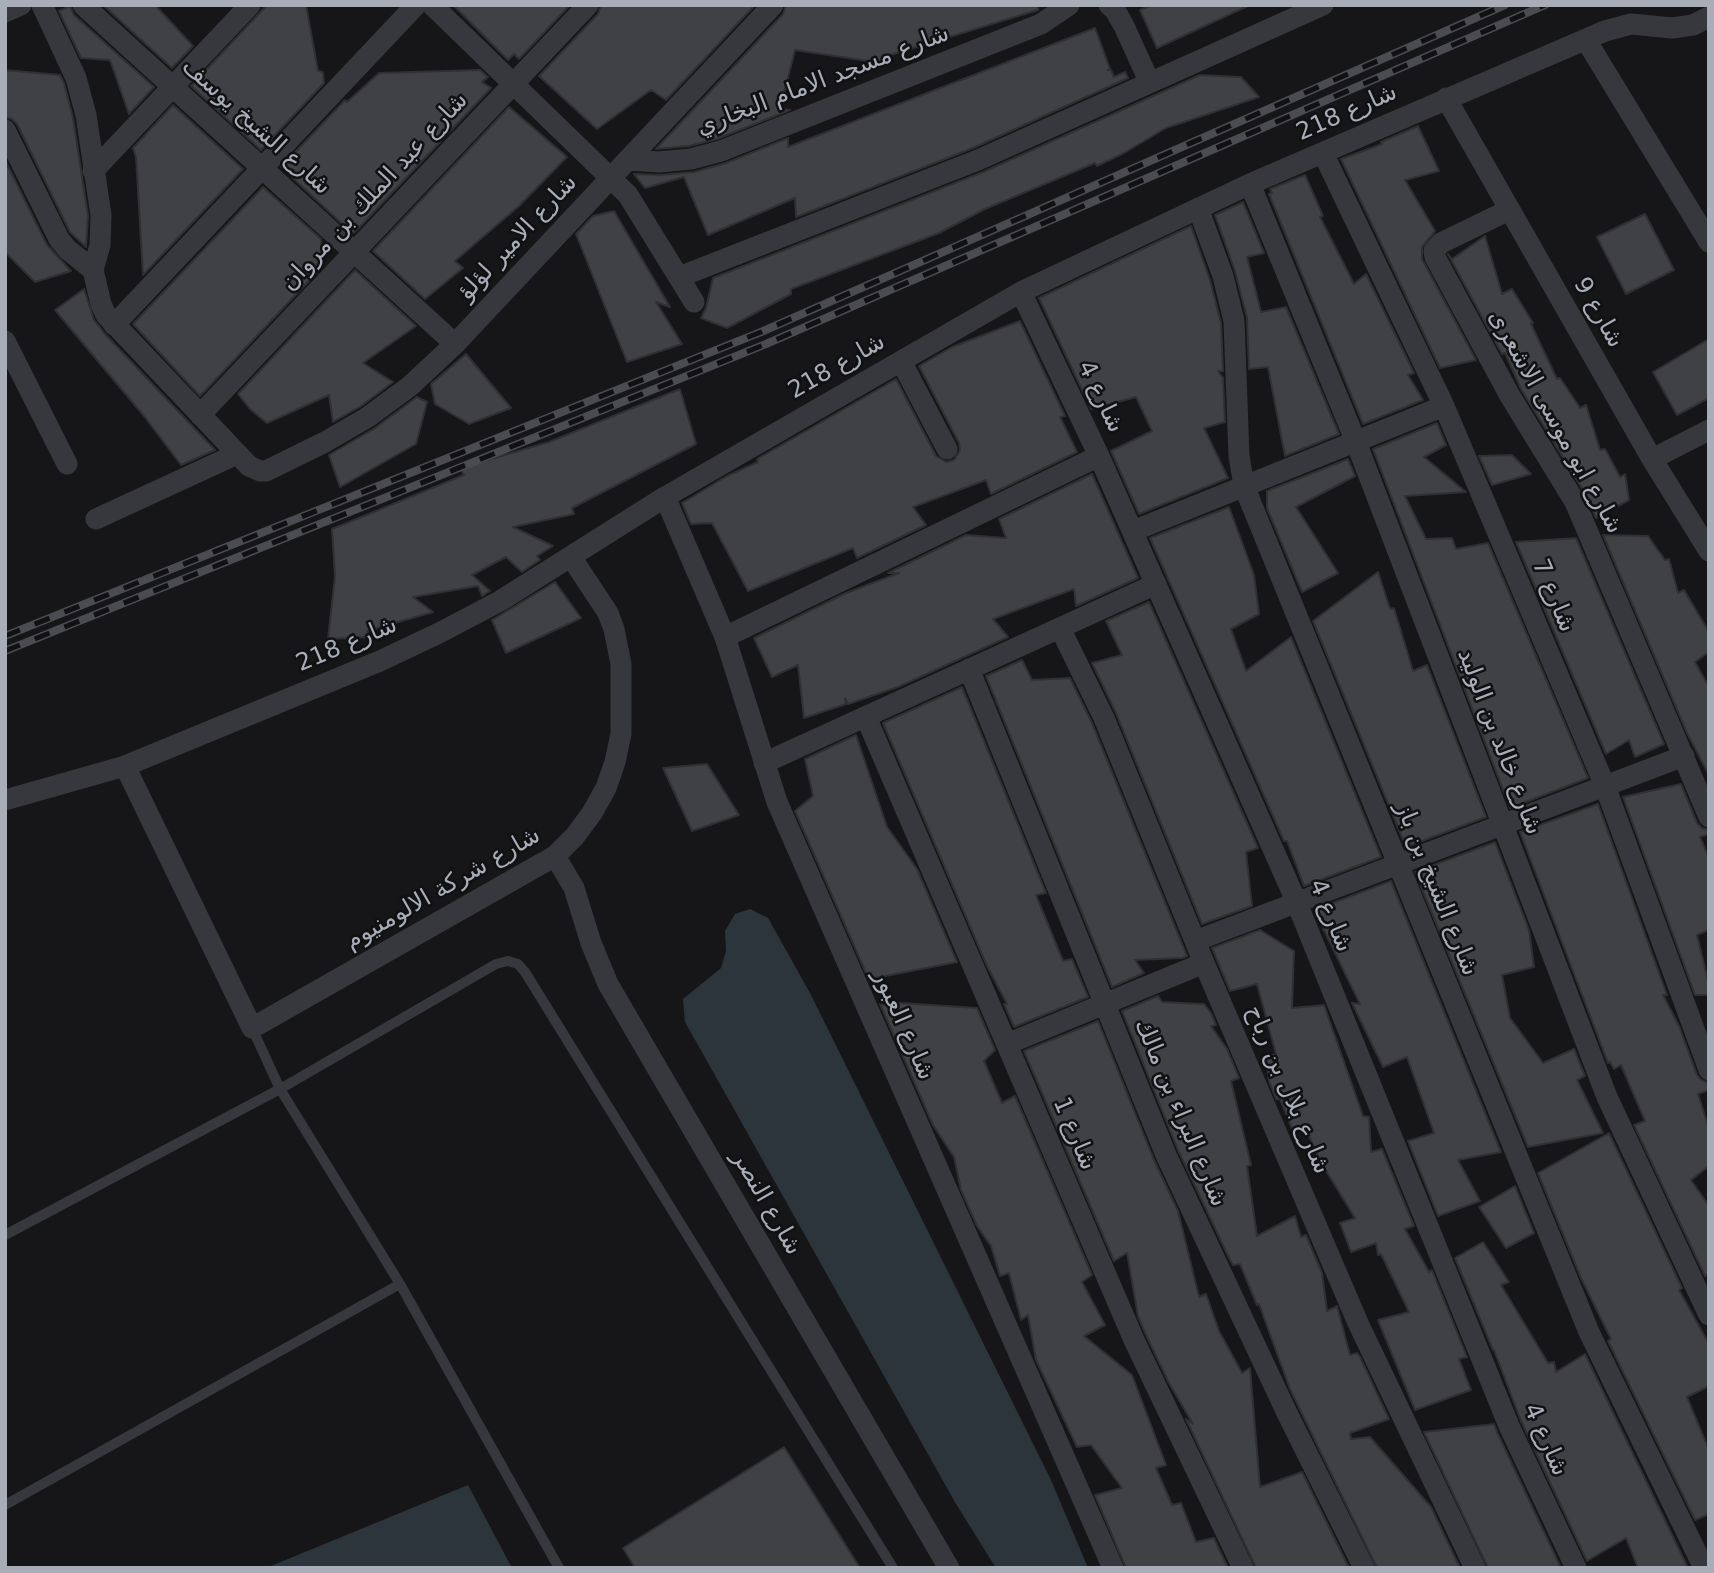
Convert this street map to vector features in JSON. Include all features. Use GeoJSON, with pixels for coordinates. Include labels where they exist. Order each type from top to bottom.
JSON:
{"type":"FeatureCollection","features":[{"type":"Feature","properties":{"kind":"street"},"geometry":{"type":"LineString","coordinates":[[5,12],[21,5]]}},
{"type":"Feature","properties":{"kind":"street"},"geometry":{"type":"LineString","coordinates":[[41,5],[76,78],[82,99],[101,231],[93,270],[101,304],[114,325],[237,454],[96,519]]}},
{"type":"Feature","properties":{"kind":"street","name":"شارع الشيخ يوسف"},"geometry":{"type":"LineString","coordinates":[[83,5],[455,344]]}},
{"type":"Feature","properties":{"kind":"street"},"geometry":{"type":"LineString","coordinates":[[93,171],[250,5]]}},
{"type":"Feature","properties":{"kind":"street"},"geometry":{"type":"LineString","coordinates":[[114,325],[415,5]]}},
{"type":"Feature","properties":{"kind":"street"},"geometry":{"type":"LineString","coordinates":[[432,5],[628,195],[694,302]]}},
{"type":"Feature","properties":{"kind":"street","name":"شارع عبد الملك بن مروان"},"geometry":{"type":"LineString","coordinates":[[200,415],[588,5]]}},
{"type":"Feature","properties":{"kind":"street","name":"شارع الامير لؤلؤ"},"geometry":{"type":"LineString","coordinates":[[237,454],[254,470],[266,471],[368,417],[410,386],[455,344],[773,5]]}},
{"type":"Feature","properties":{"kind":"street","name":"شارع مسجد الامام البخاري"},"geometry":{"type":"LineString","coordinates":[[628,160],[659,162],[691,159],[721,152],[1041,24],[1069,5]]}},
{"type":"Feature","properties":{"kind":"street"},"geometry":{"type":"LineString","coordinates":[[1109,5],[1124,26],[1149,81]]}},
{"type":"Feature","properties":{"kind":"street"},"geometry":{"type":"LineString","coordinates":[[679,276],[978,160],[1323,5]]}},
{"type":"Feature","properties":{"kind":"street","name":"شارع 218"},"geometry":{"type":"LineString","coordinates":[[5,800],[125,766],[405,649],[500,601],[665,497],[1021,292],[1250,184],[1586,40],[1628,15],[1672,28],[1693,25],[1709,17]]}},
{"type":"Feature","properties":{"kind":"street"},"geometry":{"type":"LineString","coordinates":[[1586,40],[1709,242]]}},
{"type":"Feature","properties":{"kind":"street","name":"شارع 9"},"geometry":{"type":"LineString","coordinates":[[1446,99],[1652,459],[1707,543]]}},
{"type":"Feature","properties":{"kind":"street"},"geometry":{"type":"LineString","coordinates":[[5,130],[59,239],[93,270]]}},
{"type":"Feature","properties":{"kind":"street","name":"شارع 7"},"geometry":{"type":"LineString","coordinates":[[1323,153],[1444,406],[1605,786],[1709,1070]]}},
{"type":"Feature","properties":{"kind":"street","name":"شارع خالد بن الوليد"},"geometry":{"type":"LineString","coordinates":[[1250,184],[1356,442],[1607,1097],[1709,1315]]}},
{"type":"Feature","properties":{"kind":"street","name":"شارع الشيخ بن باز"},"geometry":{"type":"LineString","coordinates":[[1198,208],[1223,276],[1234,321],[1239,456],[1244,486],[1589,1332],[1704,1568]]}},
{"type":"Feature","properties":{"kind":"street","name":"شارع ابو موسى الاشعرى"},"geometry":{"type":"LineString","coordinates":[[1509,210],[1441,243],[1434,251],[1435,257],[1510,396],[1575,502],[1709,817]]}},
{"type":"Feature","properties":{"kind":"street","name":"شارع 4"},"geometry":{"type":"LineString","coordinates":[[1021,292],[1133,531],[1296,901],[1509,1426],[1576,1568]]}},
{"type":"Feature","properties":{"kind":"street"},"geometry":{"type":"LineString","coordinates":[[5,341],[67,464]]}},
{"type":"Feature","properties":{"kind":"street"},"geometry":{"type":"LineString","coordinates":[[901,361],[947,449]]}},
{"type":"Feature","properties":{"kind":"street"},"geometry":{"type":"LineString","coordinates":[[1133,531],[1444,406]]}},
{"type":"Feature","properties":{"kind":"street"},"geometry":{"type":"LineString","coordinates":[[1652,459],[1709,430]]}},
{"type":"Feature","properties":{"kind":"street"},"geometry":{"type":"LineString","coordinates":[[725,637],[1099,456]]}},
{"type":"Feature","properties":{"kind":"street","name":"شارع العبور"},"geometry":{"type":"LineString","coordinates":[[665,497],[725,637],[777,802],[1112,1568]]}},
{"type":"Feature","properties":{"kind":"street","name":"شارع شركة الالومنيوم"},"geometry":{"type":"LineString","coordinates":[[252,1028],[555,856],[575,836],[592,813],[606,788],[621,734],[621,664],[614,629],[600,598],[571,557]]}},
{"type":"Feature","properties":{"kind":"street"},"geometry":{"type":"LineString","coordinates":[[764,763],[1156,584]]}},
{"type":"Feature","properties":{"kind":"street","name":"شارع بلال بن رباح"},"geometry":{"type":"LineString","coordinates":[[1060,628],[1104,718],[1204,963],[1358,1323],[1475,1568]]}},
{"type":"Feature","properties":{"kind":"street","name":"شارع البراء بن مالك"},"geometry":{"type":"LineString","coordinates":[[969,669],[1166,1155],[1286,1411],[1364,1568]]}},
{"type":"Feature","properties":{"kind":"street","name":"شارع 1"},"geometry":{"type":"LineString","coordinates":[[866,717],[1134,1340],[1243,1568]]}},
{"type":"Feature","properties":{"kind":"street"},"geometry":{"type":"LineString","coordinates":[[1195,941],[1684,756]]}},
{"type":"Feature","properties":{"kind":"street"},"geometry":{"type":"LineString","coordinates":[[125,766],[252,1028]]}},
{"type":"Feature","properties":{"kind":"street","name":"شارع النصر"},"geometry":{"type":"LineString","coordinates":[[555,856],[574,888],[591,943],[608,984],[949,1568]]}},
{"type":"Feature","properties":{"kind":"street"},"geometry":{"type":"LineString","coordinates":[[1007,1044],[1204,963]]}},
{"type":"Feature","properties":{"kind":"lane"},"geometry":{"type":"LineString","coordinates":[[5,1235],[280,1089],[496,964],[508,961],[518,964],[893,1568]]}},
{"type":"Feature","properties":{"kind":"lane"},"geometry":{"type":"LineString","coordinates":[[252,1028],[280,1089],[400,1284],[559,1568]]}},
{"type":"Feature","properties":{"kind":"lane"},"geometry":{"type":"LineString","coordinates":[[5,1505],[400,1284]]}},
{"type":"Feature","properties":{"kind":"shaded area"},"geometry":{"type":"Polygon","coordinates":[[[750,909],[768,918],[810,993],[1051,1480],[1088,1568],[996,1568],[956,1504],[685,1022],[683,999],[721,968],[726,951],[725,931],[735,914],[750,909]]]}},
{"type":"Feature","properties":{"kind":"shaded area"},"geometry":{"type":"Polygon","coordinates":[[[468,1485],[512,1568],[266,1568],[468,1485]]]}},
{"type":"Feature","properties":{"kind":"building"},"geometry":{"type":"Polygon","coordinates":[[[103,5],[155,5],[193,46],[172,68],[103,5]]]}},
{"type":"Feature","properties":{"kind":"building"},"geometry":{"type":"Polygon","coordinates":[[[267,5],[306,5],[318,71],[323,72],[324,83],[261,150],[191,86],[267,5]]]}},
{"type":"Feature","properties":{"kind":"building"},"geometry":{"type":"Polygon","coordinates":[[[453,5],[570,5],[519,59],[514,54],[508,60],[453,5]]]}},
{"type":"Feature","properties":{"kind":"building"},"geometry":{"type":"Polygon","coordinates":[[[601,5],[755,5],[666,100],[651,90],[597,129],[539,76],[598,14],[601,5]]]}},
{"type":"Feature","properties":{"kind":"building"},"geometry":{"type":"Polygon","coordinates":[[[786,5],[1038,5],[1038,10],[890,55],[888,64],[795,50],[780,109],[790,110],[717,139],[689,146],[656,149],[783,14],[786,5]]]}},
{"type":"Feature","properties":{"kind":"building"},"geometry":{"type":"Polygon","coordinates":[[[1152,5],[1250,5],[1157,48],[1140,10],[1152,5]]]}},
{"type":"Feature","properties":{"kind":"building"},"geometry":{"type":"Polygon","coordinates":[[[70,6],[74,15],[154,87],[129,114],[110,60],[81,58],[59,11],[70,6]]]}},
{"type":"Feature","properties":{"kind":"building"},"geometry":{"type":"Polygon","coordinates":[[[1095,28],[1110,69],[1108,70],[1111,70],[1114,77],[1125,72],[1128,78],[973,148],[796,217],[795,198],[708,235],[684,177],[645,188],[634,174],[694,172],[726,163],[788,138],[788,147],[1095,28]]]}},
{"type":"Feature","properties":{"kind":"building"},"geometry":{"type":"Polygon","coordinates":[[[5,70],[60,75],[64,83],[73,118],[88,216],[86,247],[70,232],[17,124],[5,117],[5,70]]]}},
{"type":"Feature","properties":{"kind":"building"},"geometry":{"type":"Polygon","coordinates":[[[480,70],[488,77],[482,82],[491,88],[355,232],[352,233],[281,167],[345,100],[347,102],[379,73],[480,70]]]}},
{"type":"Feature","properties":{"kind":"building"},"geometry":{"type":"Polygon","coordinates":[[[1200,75],[1241,77],[1259,97],[1166,128],[1097,166],[1095,163],[985,209],[939,233],[791,289],[791,294],[727,328],[701,318],[713,278],[983,172],[1200,75]]]}},
{"type":"Feature","properties":{"kind":"building"},"geometry":{"type":"Polygon","coordinates":[[[173,105],[243,169],[143,275],[136,157],[133,148],[173,105]]]}},
{"type":"Feature","properties":{"kind":"building"},"geometry":{"type":"Polygon","coordinates":[[[509,107],[567,157],[519,206],[455,261],[463,268],[425,299],[373,251],[509,107]]]}},
{"type":"Feature","properties":{"kind":"building"},"geometry":{"type":"Polygon","coordinates":[[[1418,126],[1439,171],[1405,180],[1435,231],[1422,247],[1422,259],[1476,360],[1440,368],[1341,159],[1382,144],[1381,142],[1418,126]]]}},
{"type":"Feature","properties":{"kind":"building"},"geometry":{"type":"Polygon","coordinates":[[[5,160],[47,245],[71,271],[35,282],[5,252],[5,160]]]}},
{"type":"Feature","properties":{"kind":"building"},"geometry":{"type":"Polygon","coordinates":[[[1305,175],[1323,216],[1320,217],[1354,284],[1366,274],[1414,373],[1408,375],[1423,400],[1363,424],[1269,194],[1272,193],[1270,189],[1305,175]]]}},
{"type":"Feature","properties":{"kind":"building"},"geometry":{"type":"Polygon","coordinates":[[[263,187],[321,239],[322,267],[200,396],[133,324],[263,187]]]}},
{"type":"Feature","properties":{"kind":"building"},"geometry":{"type":"Polygon","coordinates":[[[1243,202],[1264,253],[1247,257],[1261,312],[1286,307],[1339,434],[1285,456],[1268,367],[1249,369],[1247,318],[1235,271],[1215,215],[1243,202]]]}},
{"type":"Feature","properties":{"kind":"building"},"geometry":{"type":"Polygon","coordinates":[[[614,211],[670,307],[656,302],[682,344],[627,362],[576,234],[593,216],[614,211]]]}},
{"type":"Feature","properties":{"kind":"building"},"geometry":{"type":"Polygon","coordinates":[[[1645,214],[1674,270],[1626,294],[1597,237],[1645,214]]]}},
{"type":"Feature","properties":{"kind":"building"},"geometry":{"type":"Polygon","coordinates":[[[1191,226],[1210,280],[1221,323],[1223,371],[1218,371],[1223,378],[1225,422],[1204,428],[1228,478],[1139,514],[1111,451],[1152,431],[1136,397],[1091,409],[1039,298],[1191,226]]]}},
{"type":"Feature","properties":{"kind":"building"},"geometry":{"type":"Polygon","coordinates":[[[1485,236],[1502,294],[1512,289],[1533,323],[1531,324],[1557,379],[1560,378],[1580,408],[1586,405],[1600,450],[1605,449],[1620,477],[1625,474],[1629,500],[1596,518],[1586,495],[1521,389],[1505,353],[1502,354],[1448,254],[1452,259],[1485,236]]]}},
{"type":"Feature","properties":{"kind":"building"},"geometry":{"type":"Polygon","coordinates":[[[355,270],[416,326],[363,363],[393,382],[361,406],[333,422],[329,395],[267,423],[250,409],[238,394],[355,270]]]}},
{"type":"Feature","properties":{"kind":"building"},"geometry":{"type":"Polygon","coordinates":[[[84,289],[94,320],[105,334],[215,450],[181,465],[144,416],[55,310],[84,289]]]}},
{"type":"Feature","properties":{"kind":"building"},"geometry":{"type":"Polygon","coordinates":[[[1020,321],[1065,416],[1060,417],[1077,452],[991,494],[986,480],[913,507],[926,525],[857,558],[853,548],[748,591],[712,523],[691,524],[682,503],[727,476],[758,462],[757,459],[896,379],[936,456],[946,462],[954,460],[960,450],[959,443],[919,366],[952,347],[1020,321]]]}},
{"type":"Feature","properties":{"kind":"building"},"geometry":{"type":"Polygon","coordinates":[[[1709,339],[1709,398],[1677,415],[1653,372],[1709,339]]]}},
{"type":"Feature","properties":{"kind":"building"},"geometry":{"type":"Polygon","coordinates":[[[466,354],[511,408],[469,424],[435,404],[431,384],[466,354]]]}},
{"type":"Feature","properties":{"kind":"building"},"geometry":{"type":"Polygon","coordinates":[[[680,389],[696,444],[572,508],[574,514],[513,527],[553,546],[537,556],[540,560],[522,572],[506,557],[472,575],[490,591],[482,596],[478,586],[413,597],[433,612],[367,631],[370,637],[328,639],[335,576],[332,529],[464,475],[460,468],[549,442],[680,389]]]}},
{"type":"Feature","properties":{"kind":"building"},"geometry":{"type":"Polygon","coordinates":[[[417,397],[427,402],[416,444],[340,487],[329,455],[375,428],[417,397]]]}},
{"type":"Feature","properties":{"kind":"building"},"geometry":{"type":"Polygon","coordinates":[[[1437,423],[1446,445],[1424,457],[1466,492],[1405,496],[1426,539],[1452,538],[1456,549],[1488,543],[1588,778],[1510,808],[1373,449],[1437,423]]]}},
{"type":"Feature","properties":{"kind":"building"},"geometry":{"type":"Polygon","coordinates":[[[1512,455],[1531,474],[1492,485],[1479,456],[1512,455]]]}},
{"type":"Feature","properties":{"kind":"building"},"geometry":{"type":"Polygon","coordinates":[[[1348,459],[1355,476],[1296,507],[1338,573],[1302,592],[1267,508],[1267,491],[1348,459]]]}},
{"type":"Feature","properties":{"kind":"building"},"geometry":{"type":"Polygon","coordinates":[[[1092,474],[1138,578],[1076,606],[1074,589],[993,619],[1008,637],[898,687],[848,704],[845,698],[846,704],[804,718],[798,665],[772,677],[754,638],[846,593],[899,573],[888,573],[966,535],[1006,538],[999,519],[1092,474]]]}},
{"type":"Feature","properties":{"kind":"building"},"geometry":{"type":"Polygon","coordinates":[[[1229,507],[1254,575],[1259,614],[1231,629],[1246,671],[1291,637],[1381,857],[1304,886],[1287,841],[1284,841],[1150,538],[1229,507]]]}},
{"type":"Feature","properties":{"kind":"building"},"geometry":{"type":"Polygon","coordinates":[[[1603,535],[1648,536],[1665,560],[1669,559],[1678,593],[1684,590],[1709,632],[1709,652],[1695,662],[1709,687],[1709,775],[1687,733],[1603,535]]]}},
{"type":"Feature","properties":{"kind":"building"},"geometry":{"type":"Polygon","coordinates":[[[1576,538],[1664,744],[1635,757],[1629,740],[1606,754],[1516,542],[1576,538]]]}},
{"type":"Feature","properties":{"kind":"building"},"geometry":{"type":"Polygon","coordinates":[[[1378,572],[1390,609],[1394,608],[1413,671],[1427,665],[1486,817],[1406,847],[1313,621],[1378,572]]]}},
{"type":"Feature","properties":{"kind":"building"},"geometry":{"type":"Polygon","coordinates":[[[555,582],[581,618],[506,653],[492,620],[555,582]]]}},
{"type":"Feature","properties":{"kind":"building"},"geometry":{"type":"Polygon","coordinates":[[[1149,602],[1258,848],[1246,852],[1252,906],[1202,924],[1116,713],[1092,663],[1122,655],[1106,621],[1149,602]]]}},
{"type":"Feature","properties":{"kind":"building"},"geometry":{"type":"Polygon","coordinates":[[[1022,660],[1032,680],[1070,678],[1092,723],[1187,956],[1135,960],[1144,973],[1112,987],[986,676],[1022,660]]]}},
{"type":"Feature","properties":{"kind":"building"},"geometry":{"type":"Polygon","coordinates":[[[962,687],[1046,893],[1036,895],[1063,961],[1072,959],[1088,997],[1014,1027],[1004,1004],[1007,1004],[987,966],[883,723],[962,687]]]}},
{"type":"Feature","properties":{"kind":"building"},"geometry":{"type":"Polygon","coordinates":[[[856,735],[887,827],[917,869],[957,962],[870,979],[866,973],[795,811],[813,796],[805,759],[856,735]]]}},
{"type":"Feature","properties":{"kind":"building"},"geometry":{"type":"Polygon","coordinates":[[[707,764],[739,815],[692,831],[663,768],[707,764]]]}},
{"type":"Feature","properties":{"kind":"building"},"geometry":{"type":"Polygon","coordinates":[[[1681,784],[1697,823],[1709,830],[1709,834],[1700,837],[1709,858],[1709,930],[1697,935],[1709,995],[1695,995],[1623,797],[1681,784]]]}},
{"type":"Feature","properties":{"kind":"building"},"geometry":{"type":"Polygon","coordinates":[[[1598,804],[1667,995],[1663,995],[1679,1026],[1697,1075],[1709,1083],[1709,1090],[1698,1094],[1709,1129],[1709,1166],[1691,1180],[1709,1206],[1709,1274],[1705,1276],[1634,1125],[1645,1121],[1621,1065],[1614,1069],[1610,1062],[1608,1063],[1520,832],[1598,804]]]}},
{"type":"Feature","properties":{"kind":"building"},"geometry":{"type":"Polygon","coordinates":[[[1495,842],[1529,930],[1534,967],[1502,975],[1510,1018],[1543,1063],[1574,1049],[1585,1076],[1577,1080],[1603,1133],[1528,1147],[1415,872],[1495,842]]]}},
{"type":"Feature","properties":{"kind":"building"},"geometry":{"type":"Polygon","coordinates":[[[1391,881],[1501,1152],[1458,1160],[1480,1201],[1438,1216],[1408,1141],[1434,1133],[1407,1057],[1383,1067],[1352,1003],[1360,1004],[1314,910],[1391,881]]]}},
{"type":"Feature","properties":{"kind":"building"},"geometry":{"type":"Polygon","coordinates":[[[1260,930],[1294,951],[1292,1008],[1324,1005],[1363,1116],[1369,1117],[1371,1152],[1382,1149],[1414,1226],[1405,1229],[1429,1272],[1432,1270],[1467,1357],[1459,1359],[1471,1390],[1415,1410],[1378,1320],[1409,1312],[1381,1254],[1378,1255],[1376,1243],[1351,1252],[1340,1223],[1355,1218],[1320,1161],[1305,1127],[1293,1131],[1280,1099],[1276,1099],[1269,1081],[1266,1057],[1276,1054],[1257,984],[1230,991],[1212,948],[1260,930]]]}},
{"type":"Feature","properties":{"kind":"building"},"geometry":{"type":"Polygon","coordinates":[[[1158,996],[1162,1002],[1204,1004],[1211,1013],[1216,1025],[1211,1026],[1227,1049],[1239,1078],[1231,1081],[1251,1165],[1247,1166],[1257,1236],[1295,1216],[1301,1237],[1306,1235],[1322,1273],[1327,1311],[1337,1306],[1350,1355],[1357,1353],[1360,1357],[1389,1419],[1350,1433],[1351,1439],[1370,1437],[1431,1507],[1460,1568],[1377,1568],[1290,1389],[1259,1304],[1257,1305],[1240,1264],[1233,1265],[1230,1260],[1178,1150],[1122,1011],[1158,996]]]}},
{"type":"Feature","properties":{"kind":"building"},"geometry":{"type":"Polygon","coordinates":[[[885,1002],[977,1008],[995,1050],[984,1061],[1002,1103],[1015,1096],[1092,1275],[1082,1282],[1105,1325],[1084,1336],[1132,1375],[1166,1465],[1156,1468],[1172,1505],[1181,1503],[1196,1542],[1214,1538],[1228,1568],[1126,1568],[1095,1495],[1122,1488],[1091,1445],[1077,1447],[1036,1360],[1028,1315],[1021,1320],[1009,1273],[1000,1276],[991,1246],[977,1226],[961,1190],[954,1157],[933,1125],[880,1004],[886,1005],[885,1002]]]}},
{"type":"Feature","properties":{"kind":"building"},"geometry":{"type":"Polygon","coordinates":[[[1098,1021],[1154,1160],[1178,1211],[1199,1297],[1206,1294],[1219,1331],[1242,1373],[1250,1368],[1260,1487],[1302,1472],[1349,1568],[1256,1568],[1186,1419],[1193,1424],[1146,1335],[1138,1316],[1127,1253],[1114,1261],[1024,1051],[1098,1021]]]}},
{"type":"Feature","properties":{"kind":"building"},"geometry":{"type":"Polygon","coordinates":[[[1609,1133],[1682,1288],[1679,1290],[1709,1344],[1709,1386],[1687,1397],[1709,1450],[1709,1514],[1695,1520],[1608,1341],[1611,1339],[1581,1278],[1538,1173],[1609,1133]]]}},
{"type":"Feature","properties":{"kind":"building"},"geometry":{"type":"Polygon","coordinates":[[[1515,1186],[1534,1233],[1506,1248],[1479,1207],[1515,1186]]]}},
{"type":"Feature","properties":{"kind":"building"},"geometry":{"type":"Polygon","coordinates":[[[1483,1242],[1509,1282],[1501,1285],[1548,1363],[1554,1362],[1556,1372],[1585,1354],[1688,1568],[1638,1568],[1626,1538],[1587,1561],[1521,1421],[1455,1258],[1483,1242]]]}},
{"type":"Feature","properties":{"kind":"building"},"geometry":{"type":"Polygon","coordinates":[[[1494,1424],[1561,1568],[1488,1568],[1424,1432],[1494,1424]]]}},
{"type":"Feature","properties":{"kind":"building"},"geometry":{"type":"Polygon","coordinates":[[[784,1447],[860,1568],[635,1568],[623,1548],[784,1447]]]}},
{"type":"Feature","properties":{"kind":"railway"},"geometry":{"type":"LineString","coordinates":[[5,636],[761,332],[1505,5]]}},
{"type":"Feature","properties":{"kind":"railway"},"geometry":{"type":"LineString","coordinates":[[5,651],[766,344],[1545,5]]}}]}
